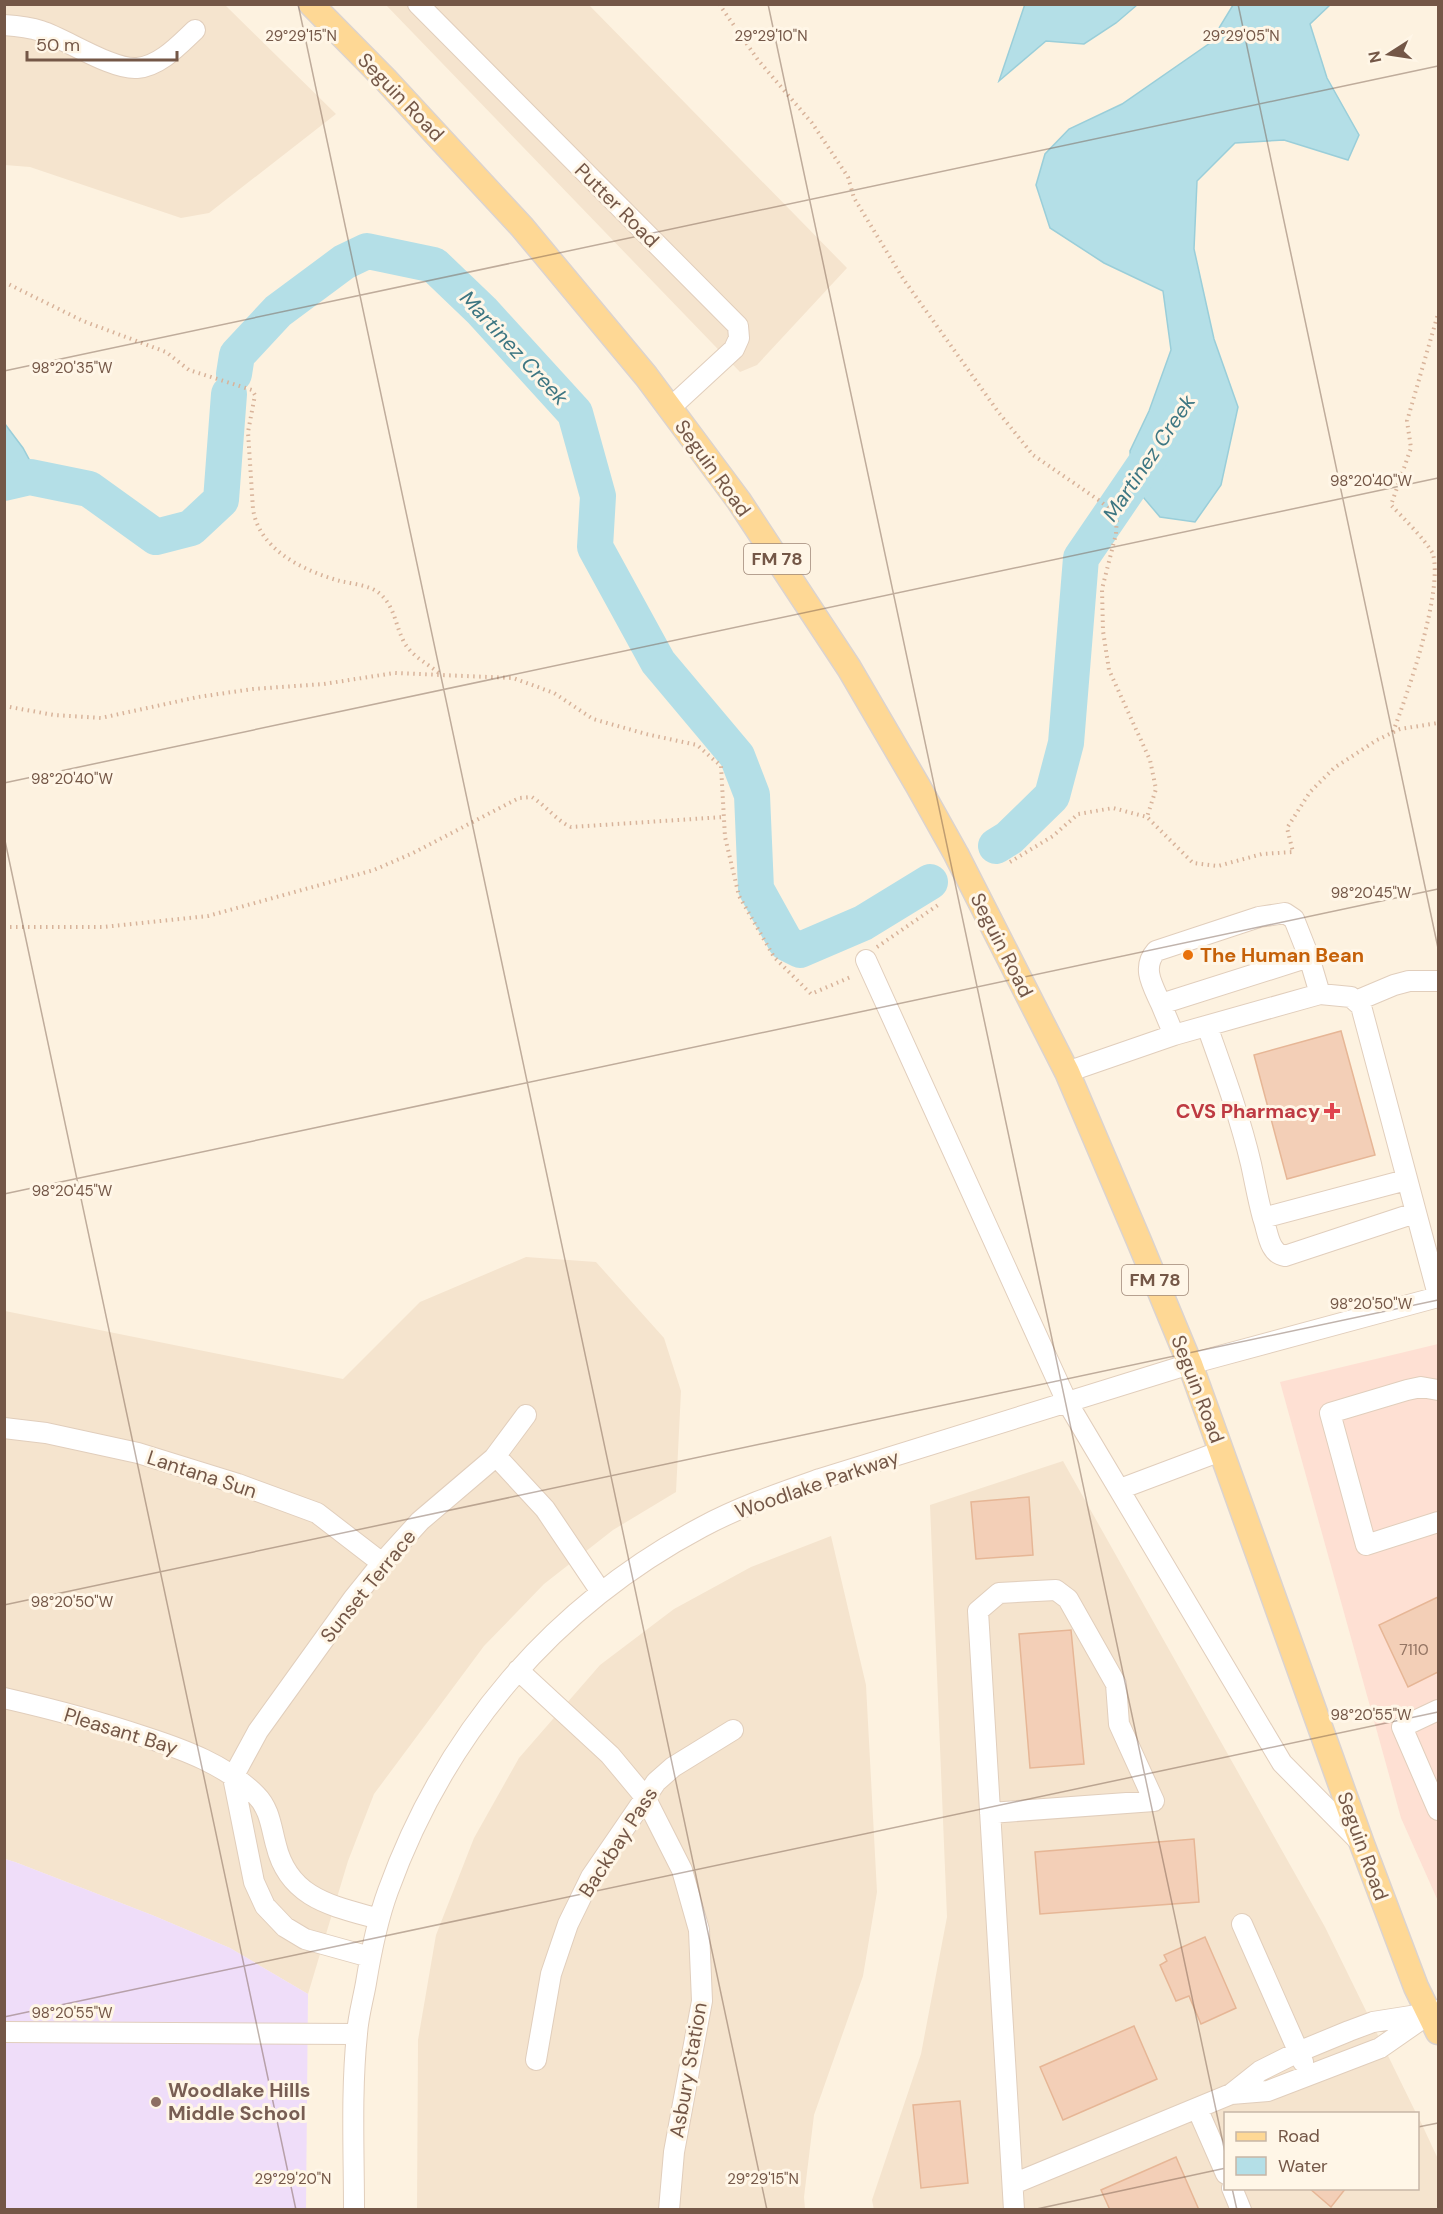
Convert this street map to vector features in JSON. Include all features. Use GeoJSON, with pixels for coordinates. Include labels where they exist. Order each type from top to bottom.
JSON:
{"type":"FeatureCollection","features":[{"type":"Feature","properties":{"kind":"main road","name":"Seguin Road"},"geometry":{"type":"LineString","coordinates":[[310,4],[386,79],[522,227],[646,376],[697,443],[739,501],[849,668],[956,854],[1067,1072],[1190,1364],[1362,1844],[1416,1987],[1436,2018]]}},
{"type":"Feature","properties":{"kind":"street","name":"Putter Road"},"geometry":{"type":"LineString","coordinates":[[418,4],[738,326],[739,338],[734,349],[669,408]]}},
{"type":"Feature","properties":{"kind":"street"},"geometry":{"type":"LineString","coordinates":[[4,25],[24,26],[43,31],[121,66],[137,68],[156,62],[195,30]]}},
{"type":"Feature","properties":{"kind":"street"},"geometry":{"type":"LineString","coordinates":[[1174,1035],[1150,981],[1148,969],[1150,957],[1156,951],[1258,918],[1285,913],[1294,919],[1320,994]]}},
{"type":"Feature","properties":{"kind":"street"},"geometry":{"type":"LineString","coordinates":[[1161,1004],[1309,957]]}},
{"type":"Feature","properties":{"kind":"street"},"geometry":{"type":"LineString","coordinates":[[866,960],[1067,1402],[1282,1763],[1362,1844]]}},
{"type":"Feature","properties":{"kind":"street"},"geometry":{"type":"LineString","coordinates":[[1356,1001],[1408,981],[1438,981]]}},
{"type":"Feature","properties":{"kind":"street"},"geometry":{"type":"LineString","coordinates":[[1067,1072],[1174,1035],[1320,994],[1351,997],[1361,1006],[1438,1296]]}},
{"type":"Feature","properties":{"kind":"street"},"geometry":{"type":"LineString","coordinates":[[1207,1026],[1248,1153],[1255,1192],[1273,1251],[1285,1256],[1415,1213]]}},
{"type":"Feature","properties":{"kind":"street"},"geometry":{"type":"LineString","coordinates":[[1263,1218],[1406,1180]]}},
{"type":"Feature","properties":{"kind":"street","name":"Woodlake Parkway"},"geometry":{"type":"LineString","coordinates":[[354,2210],[357,2034],[370,1957],[387,1892],[428,1798],[453,1756],[485,1708],[561,1625],[601,1592],[648,1559],[702,1527],[760,1500],[1190,1364],[1438,1296]]}},
{"type":"Feature","properties":{"kind":"street"},"geometry":{"type":"LineString","coordinates":[[1438,1390],[1421,1387],[1330,1413],[1366,1545],[1438,1522]]}},
{"type":"Feature","properties":{"kind":"street","name":"Sunset Terrace"},"geometry":{"type":"LineString","coordinates":[[233,1777],[258,1731],[353,1599],[382,1563],[420,1521],[496,1456],[526,1415]]}},
{"type":"Feature","properties":{"kind":"street","name":"Lantana Sun"},"geometry":{"type":"LineString","coordinates":[[4,1428],[46,1433],[138,1453],[238,1484],[317,1513],[382,1563]]}},
{"type":"Feature","properties":{"kind":"street"},"geometry":{"type":"LineString","coordinates":[[1120,1489],[1221,1451]]}},
{"type":"Feature","properties":{"kind":"street"},"geometry":{"type":"LineString","coordinates":[[496,1456],[545,1509],[601,1592]]}},
{"type":"Feature","properties":{"kind":"street"},"geometry":{"type":"LineString","coordinates":[[990,1813],[1154,1801],[1119,1724],[1116,1684],[1068,1599],[1056,1590],[999,1593],[978,1611],[1012,2184],[1014,2210]]}},
{"type":"Feature","properties":{"kind":"street","name":"Asbury Station"},"geometry":{"type":"LineString","coordinates":[[518,1670],[610,1755],[645,1797],[682,1870],[699,1930],[702,2001],[674,2152],[669,2210]]}},
{"type":"Feature","properties":{"kind":"street","name":"Pleasant Bay"},"geometry":{"type":"LineString","coordinates":[[4,1698],[87,1718],[183,1750],[211,1762],[257,1796],[268,1810],[276,1848],[284,1867],[294,1882],[325,1904],[380,1919]]}},
{"type":"Feature","properties":{"kind":"street"},"geometry":{"type":"LineString","coordinates":[[1438,1710],[1402,1727],[1432,1777],[1438,1810]]}},
{"type":"Feature","properties":{"kind":"street","name":"Backbay Pass"},"geometry":{"type":"LineString","coordinates":[[536,2060],[551,1974],[568,1924],[591,1877],[656,1782],[673,1767],[733,1730]]}},
{"type":"Feature","properties":{"kind":"street"},"geometry":{"type":"LineString","coordinates":[[233,1777],[254,1882],[265,1906],[285,1927],[305,1939],[370,1957]]}},
{"type":"Feature","properties":{"kind":"street"},"geometry":{"type":"LineString","coordinates":[[254,1882],[284,1867]]}},
{"type":"Feature","properties":{"kind":"street"},"geometry":{"type":"LineString","coordinates":[[1242,1924],[1309,2075]]}},
{"type":"Feature","properties":{"kind":"street"},"geometry":{"type":"LineString","coordinates":[[1012,2184],[1231,2094],[1260,2071],[1298,2052],[1372,2022],[1436,2018]]}},
{"type":"Feature","properties":{"kind":"street"},"geometry":{"type":"LineString","coordinates":[[1231,2094],[1268,2091],[1380,2048],[1436,2018]]}},
{"type":"Feature","properties":{"kind":"street"},"geometry":{"type":"LineString","coordinates":[[4,2032],[357,2034]]}},
{"type":"Feature","properties":{"kind":"street"},"geometry":{"type":"LineString","coordinates":[[1197,2108],[1224,2169]]}},
{"type":"Feature","properties":{"kind":"street"},"geometry":{"type":"LineString","coordinates":[[1233,2190],[1241,2210]]}},
{"type":"Feature","properties":{"kind":"path"},"geometry":{"type":"LineString","coordinates":[[719,4],[758,60],[812,123],[848,177],[854,198],[904,280],[999,413],[1033,454],[1117,515],[1116,534],[1102,589],[1102,631],[1109,670],[1150,760],[1156,789],[1147,817]]}},
{"type":"Feature","properties":{"kind":"path"},"geometry":{"type":"LineString","coordinates":[[4,282],[83,321],[166,352],[189,370],[252,390],[255,395],[248,432],[253,509],[260,530],[274,547],[299,567],[326,577],[371,588],[381,594],[396,618],[404,643],[419,661],[441,675]]}},
{"type":"Feature","properties":{"kind":"path"},"geometry":{"type":"LineString","coordinates":[[1393,732],[1431,628],[1437,597],[1437,571],[1432,554],[1391,505],[1411,448],[1407,421],[1438,314]]}},
{"type":"Feature","properties":{"kind":"path"},"geometry":{"type":"LineString","coordinates":[[4,706],[54,715],[101,718],[198,697],[253,689],[324,684],[394,673],[513,678],[554,693],[593,719],[645,734],[697,745],[721,766],[725,837],[739,896],[774,957],[811,994],[853,976],[880,944],[938,905]]}},
{"type":"Feature","properties":{"kind":"path"},"geometry":{"type":"LineString","coordinates":[[1010,862],[1053,836],[1078,814],[1113,808],[1147,817],[1168,841],[1193,863],[1218,866],[1262,854],[1293,852],[1287,828],[1310,792],[1334,768],[1393,732],[1438,723]]}},
{"type":"Feature","properties":{"kind":"path"},"geometry":{"type":"LineString","coordinates":[[4,927],[103,927],[208,916],[374,870],[519,798],[532,796],[547,807],[561,823],[571,827],[724,817]]}},
{"type":"Feature","properties":{"kind":"shaded area"},"geometry":{"type":"Polygon","coordinates":[[[4,5],[225,5],[336,114],[209,213],[181,218],[30,167],[5,165],[4,5]]]}},
{"type":"Feature","properties":{"kind":"shaded area"},"geometry":{"type":"Polygon","coordinates":[[[386,5],[589,5],[847,268],[757,365],[740,372],[386,5]]]}},
{"type":"Feature","properties":{"kind":"shaded area"},"geometry":{"type":"Polygon","coordinates":[[[526,1257],[596,1262],[664,1338],[681,1391],[676,1492],[613,1530],[544,1584],[484,1646],[374,1794],[348,1861],[308,1994],[230,1948],[152,1915],[5,1859],[5,1311],[343,1379],[420,1302],[526,1257]]]}},
{"type":"Feature","properties":{"kind":"shaded area"},"geometry":{"type":"Polygon","coordinates":[[[1438,1344],[1438,1901],[1401,1818],[1280,1382],[1438,1344]]]}},
{"type":"Feature","properties":{"kind":"shaded area"},"geometry":{"type":"Polygon","coordinates":[[[1063,1461],[1325,1927],[1416,2112],[1224,2112],[1224,2190],[1419,2190],[1419,2118],[1438,2159],[1438,2209],[874,2210],[872,2200],[921,2054],[947,1917],[930,1505],[1063,1461]]]}},
{"type":"Feature","properties":{"kind":"shaded area"},"geometry":{"type":"Polygon","coordinates":[[[831,1536],[866,1685],[877,1892],[863,1976],[814,2115],[804,2197],[805,2209],[417,2210],[418,2040],[436,1935],[474,1838],[519,1758],[600,1665],[674,1609],[751,1567],[831,1536]]]}},
{"type":"Feature","properties":{"kind":"shaded area","name":"Woodlake Hills Middle School"},"geometry":{"type":"Polygon","coordinates":[[[5,1859],[152,1915],[230,1948],[308,1994],[306,2209],[5,2210],[5,1859]]]}},
{"type":"Feature","properties":{"kind":"water"},"geometry":{"type":"Polygon","coordinates":[[[1025,4],[1137,5],[1116,23],[1084,44],[1046,41],[999,81],[1025,4]]]}},
{"type":"Feature","properties":{"kind":"water"},"geometry":{"type":"Polygon","coordinates":[[[1233,5],[1330,5],[1310,24],[1327,78],[1359,135],[1348,160],[1284,140],[1235,143],[1197,181],[1194,249],[1214,339],[1238,407],[1221,485],[1195,522],[1160,517],[1132,484],[1130,451],[1149,411],[1171,350],[1163,291],[1104,263],[1050,228],[1036,185],[1045,154],[1069,129],[1122,104],[1210,43],[1233,5]]]}},
{"type":"Feature","properties":{"kind":"water"},"geometry":{"type":"Polygon","coordinates":[[[5,424],[23,448],[37,474],[5,489],[5,424]]]}},
{"type":"Feature","properties":{"kind":"building","name":"CVS Pharmacy"},"geometry":{"type":"Polygon","coordinates":[[[1341,1031],[1375,1155],[1287,1179],[1254,1055],[1341,1031]]]}},
{"type":"Feature","properties":{"kind":"building"},"geometry":{"type":"Polygon","coordinates":[[[1029,1497],[1033,1555],[976,1559],[971,1502],[1029,1497]]]}},
{"type":"Feature","properties":{"kind":"building"},"geometry":{"type":"Polygon","coordinates":[[[1438,1597],[1438,1672],[1408,1687],[1379,1625],[1438,1597]]]}},
{"type":"Feature","properties":{"kind":"building"},"geometry":{"type":"Polygon","coordinates":[[[1071,1630],[1084,1764],[1030,1768],[1019,1634],[1071,1630]]]}},
{"type":"Feature","properties":{"kind":"building"},"geometry":{"type":"Polygon","coordinates":[[[1194,1839],[1199,1902],[1040,1914],[1035,1852],[1194,1839]]]}},
{"type":"Feature","properties":{"kind":"building"},"geometry":{"type":"Polygon","coordinates":[[[1205,1937],[1236,2008],[1201,2024],[1189,1996],[1176,2001],[1160,1965],[1167,1961],[1164,1955],[1205,1937]]]}},
{"type":"Feature","properties":{"kind":"building"},"geometry":{"type":"Polygon","coordinates":[[[1134,2026],[1157,2079],[1063,2120],[1040,2067],[1134,2026]]]}},
{"type":"Feature","properties":{"kind":"building"},"geometry":{"type":"Polygon","coordinates":[[[960,2101],[968,2183],[921,2188],[913,2105],[960,2101]]]}},
{"type":"Feature","properties":{"kind":"building"},"geometry":{"type":"Polygon","coordinates":[[[1176,2157],[1199,2210],[1110,2210],[1101,2190],[1176,2157]]]}},
{"type":"Feature","properties":{"kind":"building"},"geometry":{"type":"Polygon","coordinates":[[[1311,2190],[1344,2190],[1331,2207],[1311,2190]]]}},
{"type":"Feature","properties":{"kind":"waterway","name":"Martinez Creek"},"geometry":{"type":"LineString","coordinates":[[234,374],[237,355],[278,311],[344,262],[367,251],[434,265],[482,311],[575,413],[598,496],[595,547],[658,662],[737,756],[752,795],[756,889],[786,943],[800,950],[863,923],[930,882]]}},
{"type":"Feature","properties":{"kind":"waterway","name":"Martinez Creek"},"geometry":{"type":"LineString","coordinates":[[4,483],[30,477],[89,489],[156,537],[191,528],[221,500],[229,394]]}},
{"type":"Feature","properties":{"kind":"waterway","name":"Martinez Creek"},"geometry":{"type":"LineString","coordinates":[[996,846],[1009,838],[1052,796],[1066,743],[1081,558],[1158,445]]}},
{"type":"Feature","properties":{"kind":"place","name":"The Human Bean"},"geometry":{"type":"Point","coordinates":[1188,955]}},
{"type":"Feature","properties":{"kind":"place","name":"CVS Pharmacy"},"geometry":{"type":"Point","coordinates":[1332,1111]}},
{"type":"Feature","properties":{"kind":"place","name":"Woodlake Hills Middle School"},"geometry":{"type":"Point","coordinates":[156,2102]}}]}
